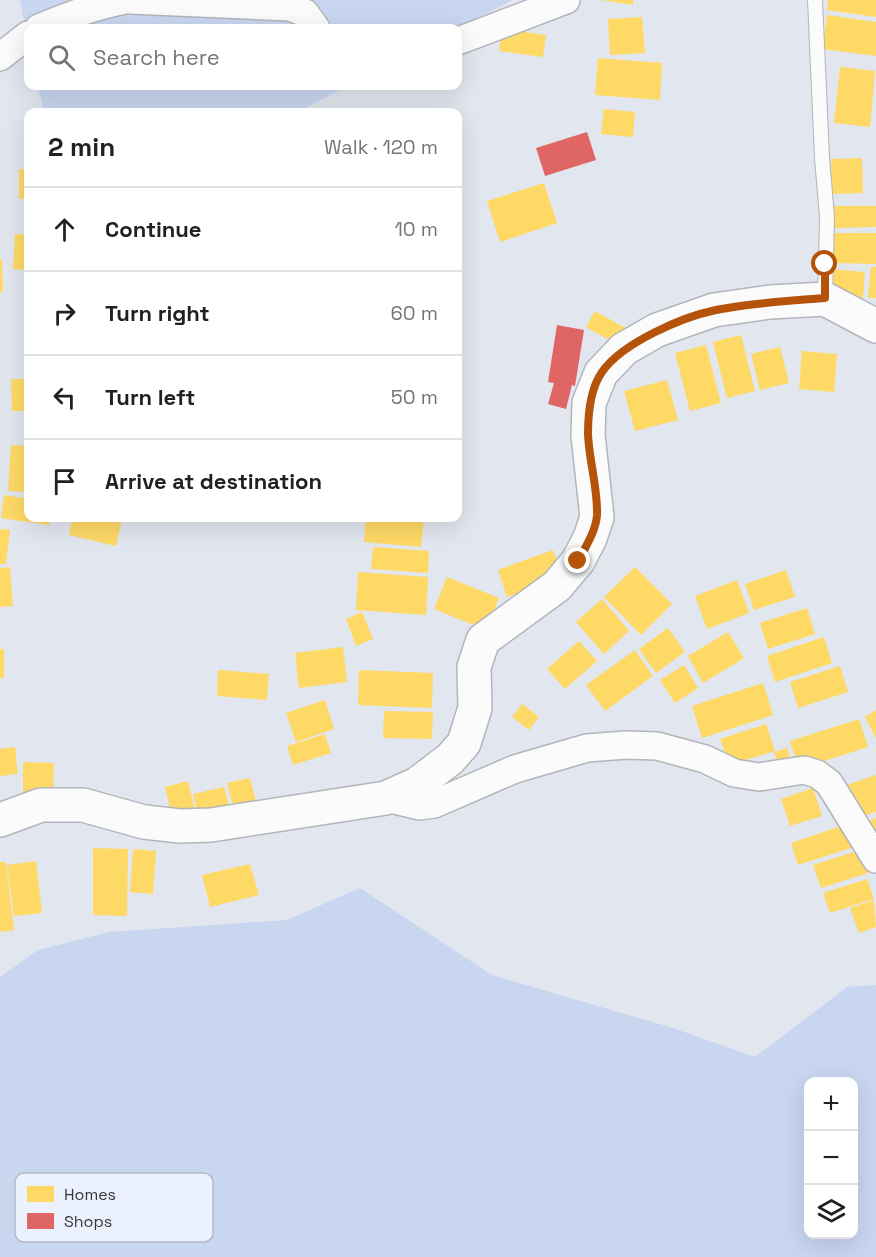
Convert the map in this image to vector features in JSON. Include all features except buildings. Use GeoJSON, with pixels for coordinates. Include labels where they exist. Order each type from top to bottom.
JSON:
{"type":"FeatureCollection","features":[{"type":"Feature","properties":{"kind":"street"},"geometry":{"type":"LineString","coordinates":[[48,24],[100,5],[125,0]]}},
{"type":"Feature","properties":{"kind":"street"},"geometry":{"type":"LineString","coordinates":[[130,0],[290,7],[305,13],[313,24]]}},
{"type":"Feature","properties":{"kind":"street"},"geometry":{"type":"LineString","coordinates":[[462,39],[566,0]]}},
{"type":"Feature","properties":{"kind":"street"},"geometry":{"type":"LineString","coordinates":[[0,57],[24,38]]}},
{"type":"Feature","properties":{"kind":"street"},"geometry":{"type":"LineString","coordinates":[[0,820],[41,805],[83,805],[144,822],[180,826],[211,825],[386,798],[417,784],[450,759],[464,743],[475,708],[474,667],[483,640],[556,586],[578,561],[590,538],[597,517],[588,435],[590,404],[601,373],[624,349],[657,330],[714,310],[770,302],[825,298],[876,326]]}},
{"type":"Feature","properties":{"kind":"street"},"geometry":{"type":"LineString","coordinates":[[386,798],[419,806],[434,804],[516,769],[587,748],[626,745],[657,746],[705,759],[734,773],[759,777],[804,770],[817,774],[829,783],[876,859]]}},
{"type":"Feature","properties":{"kind":"lane"},"geometry":{"type":"LineString","coordinates":[[815,0],[827,217],[825,298]]}},
{"type":"Feature","properties":{"kind":"shaded area"},"geometry":{"type":"Polygon","coordinates":[[[20,0],[513,0],[462,26],[25,24],[20,0]]]}},
{"type":"Feature","properties":{"kind":"shaded area"},"geometry":{"type":"Polygon","coordinates":[[[39,90],[339,90],[306,108],[43,108],[39,90]]]}},
{"type":"Feature","properties":{"kind":"shaded area"},"geometry":{"type":"Polygon","coordinates":[[[360,888],[492,975],[673,1028],[755,1057],[847,987],[876,985],[876,1257],[0,1257],[0,977],[38,950],[109,932],[287,920],[360,888]]]}},
{"type":"Feature","properties":{"kind":"route"},"geometry":{"type":"LineString","coordinates":[[578,561],[590,538],[597,517],[588,435],[590,404],[601,373],[624,349],[657,330],[714,310],[770,302],[825,298],[825,264]]}}]}
